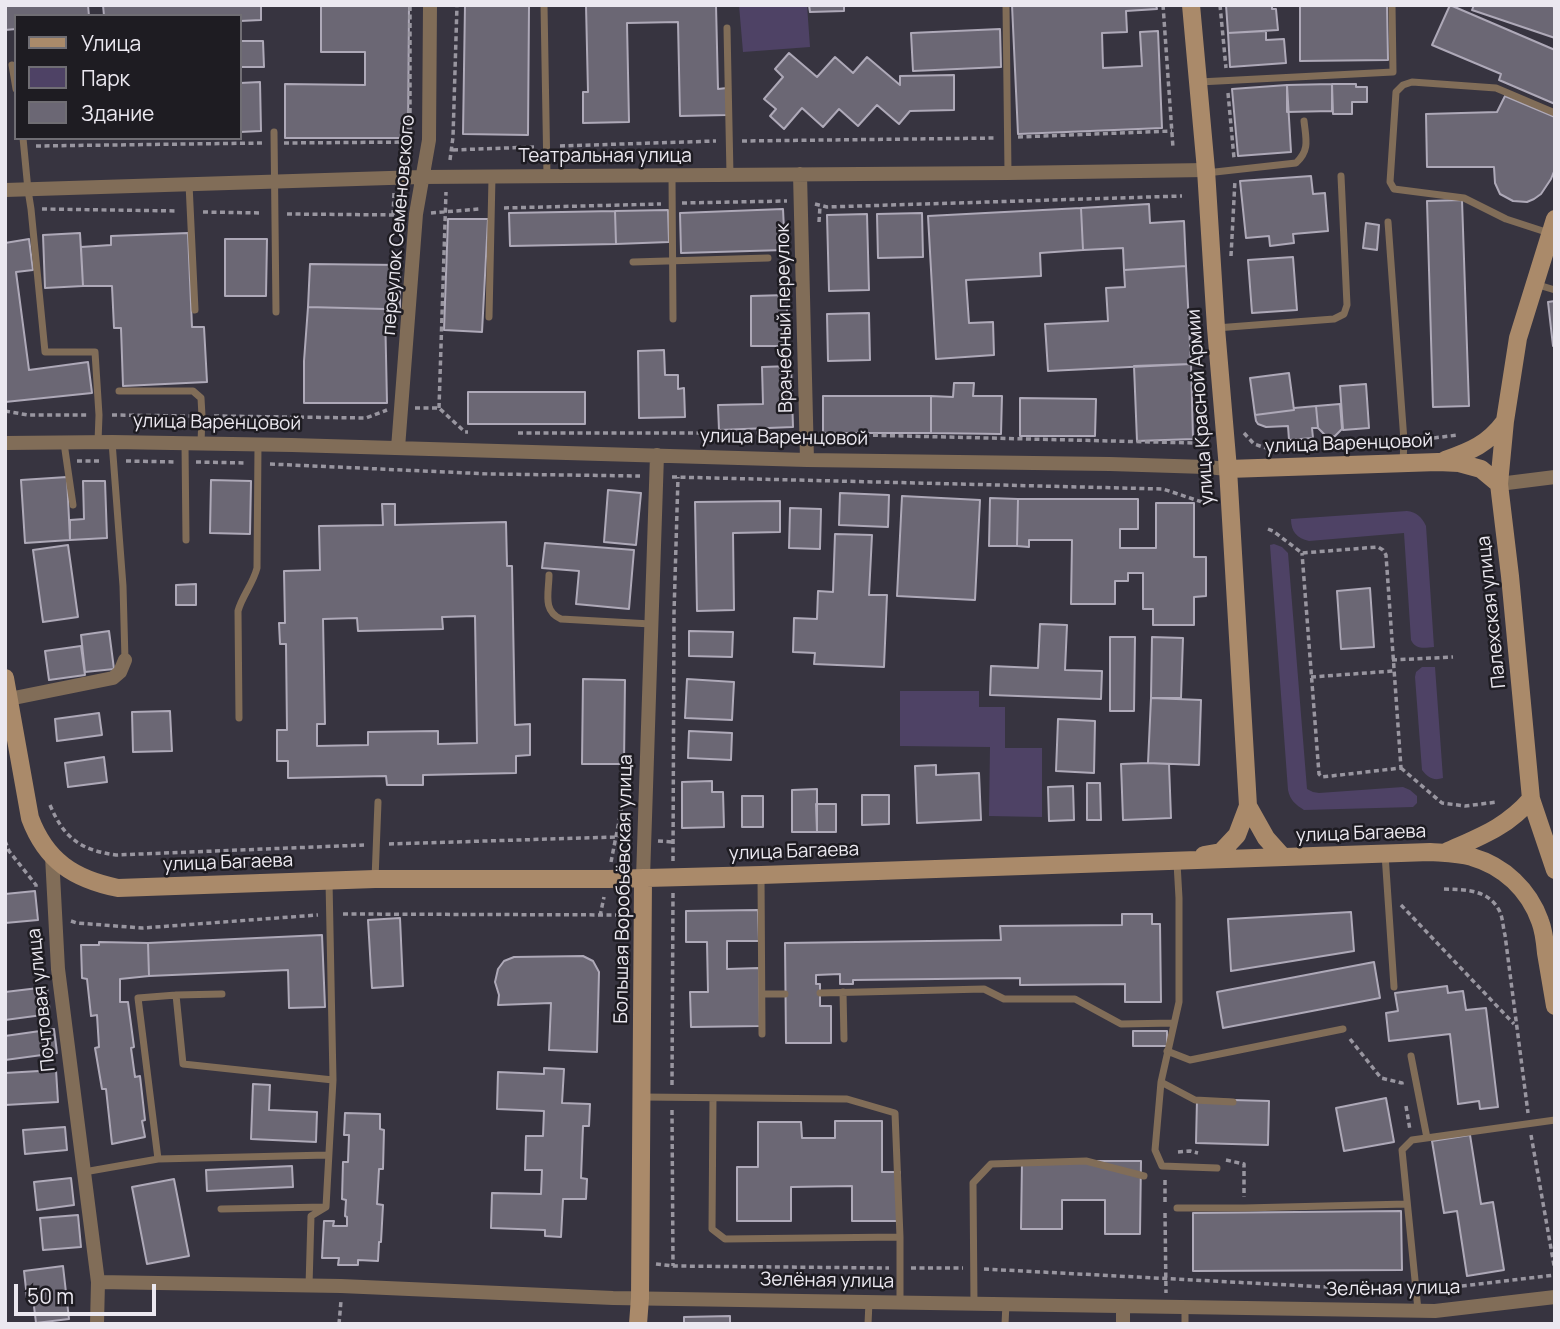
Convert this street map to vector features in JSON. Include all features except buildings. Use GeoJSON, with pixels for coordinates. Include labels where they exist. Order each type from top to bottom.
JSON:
{"type":"FeatureCollection","features":[{"type":"Feature","properties":{"kind":"main road","name":"улица Красной Армии"},"geometry":{"type":"LineString","coordinates":[[1177,861],[1221,852],[1237,835],[1248,806],[1228,469],[1191,5]]}},
{"type":"Feature","properties":{"kind":"main road","name":"Палехская улица"},"geometry":{"type":"LineString","coordinates":[[1552,226],[1518,338],[1505,421],[1499,484],[1531,799],[1555,870]]}},
{"type":"Feature","properties":{"kind":"main road"},"geometry":{"type":"LineString","coordinates":[[1438,462],[1478,447],[1494,435],[1505,421]]}},
{"type":"Feature","properties":{"kind":"main road","name":"улица Варенцовой"},"geometry":{"type":"LineString","coordinates":[[1228,469],[1460,463],[1481,469],[1499,484]]}},
{"type":"Feature","properties":{"kind":"main road","name":"Почтовая улица"},"geometry":{"type":"LineString","coordinates":[[5,678],[30,818],[42,844],[52,856]]}},
{"type":"Feature","properties":{"kind":"main road","name":"улица Багаева"},"geometry":{"type":"LineString","coordinates":[[52,856],[82,878],[118,888],[375,879],[761,875],[1444,853],[1496,830],[1515,816],[1531,799]]}},
{"type":"Feature","properties":{"kind":"main road","name":"улица Красной Армии"},"geometry":{"type":"LineString","coordinates":[[1248,806],[1266,838],[1283,857]]}},
{"type":"Feature","properties":{"kind":"main road"},"geometry":{"type":"LineString","coordinates":[[1444,853],[1474,857],[1488,863],[1514,880],[1526,892],[1542,928],[1555,1006]]}},
{"type":"Feature","properties":{"kind":"main road","name":"Большая Воробьёвская улица"},"geometry":{"type":"LineString","coordinates":[[638,1324],[643,878]]}},
{"type":"Feature","properties":{"kind":"street","name":"переулок Семеновского"},"geometry":{"type":"LineString","coordinates":[[398,448],[416,214],[429,140],[430,5]]}},
{"type":"Feature","properties":{"kind":"street","name":"Театральная улица"},"geometry":{"type":"LineString","coordinates":[[5,190],[421,177],[1206,171]]}},
{"type":"Feature","properties":{"kind":"street","name":"Врачебный переулок"},"geometry":{"type":"LineString","coordinates":[[800,174],[807,460]]}},
{"type":"Feature","properties":{"kind":"street","name":"улица Варенцовой"},"geometry":{"type":"LineString","coordinates":[[5,443],[258,444],[1228,469]]}},
{"type":"Feature","properties":{"kind":"street","name":"Большая Воробьёвская улица"},"geometry":{"type":"LineString","coordinates":[[643,878],[657,455]]}},
{"type":"Feature","properties":{"kind":"street"},"geometry":{"type":"LineString","coordinates":[[1499,484],[1555,477]]}},
{"type":"Feature","properties":{"kind":"street"},"geometry":{"type":"LineString","coordinates":[[7,696],[113,678],[120,672],[125,660]]}},
{"type":"Feature","properties":{"kind":"street","name":"Почтовая улица"},"geometry":{"type":"LineString","coordinates":[[52,856],[58,969],[98,1282],[97,1324]]}},
{"type":"Feature","properties":{"kind":"street","name":"Зелёная улица"},"geometry":{"type":"LineString","coordinates":[[98,1282],[341,1286],[640,1298],[1418,1311],[1435,1318],[1555,1297]]}},
{"type":"Feature","properties":{"kind":"street"},"geometry":{"type":"LineString","coordinates":[[1123,1307],[1123,1324]]}},
{"type":"Feature","properties":{"kind":"lane"},"geometry":{"type":"LineString","coordinates":[[544,5],[547,176]]}},
{"type":"Feature","properties":{"kind":"lane"},"geometry":{"type":"LineString","coordinates":[[1006,5],[1008,173]]}},
{"type":"Feature","properties":{"kind":"lane"},"geometry":{"type":"LineString","coordinates":[[1198,82],[1393,72],[1392,5]]}},
{"type":"Feature","properties":{"kind":"lane"},"geometry":{"type":"LineString","coordinates":[[727,28],[730,175]]}},
{"type":"Feature","properties":{"kind":"lane"},"geometry":{"type":"LineString","coordinates":[[12,65],[14,77]]}},
{"type":"Feature","properties":{"kind":"lane"},"geometry":{"type":"LineString","coordinates":[[1552,226],[1506,219],[1464,198],[1394,189],[1390,182],[1396,92],[1403,85],[1412,82],[1496,88],[1555,113]]}},
{"type":"Feature","properties":{"kind":"lane"},"geometry":{"type":"LineString","coordinates":[[1206,171],[1296,163],[1304,156],[1306,148],[1304,121]]}},
{"type":"Feature","properties":{"kind":"lane"},"geometry":{"type":"LineString","coordinates":[[274,132],[276,312]]}},
{"type":"Feature","properties":{"kind":"lane"},"geometry":{"type":"LineString","coordinates":[[23,142],[45,352],[95,352],[99,415],[105,443],[113,461],[124,586],[125,660]]}},
{"type":"Feature","properties":{"kind":"lane"},"geometry":{"type":"LineString","coordinates":[[672,176],[673,319]]}},
{"type":"Feature","properties":{"kind":"lane"},"geometry":{"type":"LineString","coordinates":[[1216,328],[1334,319],[1344,314],[1348,305],[1341,176]]}},
{"type":"Feature","properties":{"kind":"lane"},"geometry":{"type":"LineString","coordinates":[[489,317],[492,177]]}},
{"type":"Feature","properties":{"kind":"lane"},"geometry":{"type":"LineString","coordinates":[[189,184],[195,310]]}},
{"type":"Feature","properties":{"kind":"lane"},"geometry":{"type":"LineString","coordinates":[[1388,222],[1404,441],[1403,463]]}},
{"type":"Feature","properties":{"kind":"lane"},"geometry":{"type":"LineString","coordinates":[[633,262],[768,258]]}},
{"type":"Feature","properties":{"kind":"lane"},"geometry":{"type":"LineString","coordinates":[[1535,284],[1555,290]]}},
{"type":"Feature","properties":{"kind":"lane"},"geometry":{"type":"LineString","coordinates":[[119,391],[193,391],[201,398],[201,443]]}},
{"type":"Feature","properties":{"kind":"lane"},"geometry":{"type":"LineString","coordinates":[[64,442],[73,505]]}},
{"type":"Feature","properties":{"kind":"lane"},"geometry":{"type":"LineString","coordinates":[[185,443],[186,540]]}},
{"type":"Feature","properties":{"kind":"lane"},"geometry":{"type":"LineString","coordinates":[[239,718],[238,611],[241,600],[255,578],[257,568],[258,444]]}},
{"type":"Feature","properties":{"kind":"lane"},"geometry":{"type":"LineString","coordinates":[[550,575],[548,609],[553,616],[561,619],[652,624]]}},
{"type":"Feature","properties":{"kind":"lane"},"geometry":{"type":"LineString","coordinates":[[375,879],[378,802]]}},
{"type":"Feature","properties":{"kind":"lane"},"geometry":{"type":"LineString","coordinates":[[1385,854],[1394,987]]}},
{"type":"Feature","properties":{"kind":"lane"},"geometry":{"type":"LineString","coordinates":[[1177,861],[1180,1002],[1161,1082],[1155,1150],[1162,1166],[1217,1168]]}},
{"type":"Feature","properties":{"kind":"lane"},"geometry":{"type":"LineString","coordinates":[[761,875],[762,1034]]}},
{"type":"Feature","properties":{"kind":"lane"},"geometry":{"type":"LineString","coordinates":[[326,1207],[333,1080],[329,881]]}},
{"type":"Feature","properties":{"kind":"lane"},"geometry":{"type":"LineString","coordinates":[[820,993],[984,989],[1004,999],[1075,999],[1121,1024],[1174,1023]]}},
{"type":"Feature","properties":{"kind":"lane"},"geometry":{"type":"LineString","coordinates":[[844,992],[844,1039]]}},
{"type":"Feature","properties":{"kind":"lane"},"geometry":{"type":"LineString","coordinates":[[158,1159],[138,998],[222,994]]}},
{"type":"Feature","properties":{"kind":"lane"},"geometry":{"type":"LineString","coordinates":[[762,994],[785,994]]}},
{"type":"Feature","properties":{"kind":"lane"},"geometry":{"type":"LineString","coordinates":[[176,995],[183,1064],[333,1080]]}},
{"type":"Feature","properties":{"kind":"lane"},"geometry":{"type":"LineString","coordinates":[[1167,1051],[1190,1060],[1343,1029]]}},
{"type":"Feature","properties":{"kind":"lane"},"geometry":{"type":"LineString","coordinates":[[1410,1056],[1426,1138]]}},
{"type":"Feature","properties":{"kind":"lane"},"geometry":{"type":"LineString","coordinates":[[1161,1082],[1195,1100],[1233,1102]]}},
{"type":"Feature","properties":{"kind":"lane"},"geometry":{"type":"LineString","coordinates":[[642,1097],[846,1100],[895,1113],[900,1302]]}},
{"type":"Feature","properties":{"kind":"lane"},"geometry":{"type":"LineString","coordinates":[[713,1098],[712,1229],[725,1239],[900,1237]]}},
{"type":"Feature","properties":{"kind":"lane"},"geometry":{"type":"LineString","coordinates":[[1418,1311],[1402,1150],[1412,1140],[1555,1120]]}},
{"type":"Feature","properties":{"kind":"lane"},"geometry":{"type":"LineString","coordinates":[[84,1172],[158,1159],[328,1155]]}},
{"type":"Feature","properties":{"kind":"lane"},"geometry":{"type":"LineString","coordinates":[[974,1303],[973,1184],[991,1164],[1086,1161],[1144,1176]]}},
{"type":"Feature","properties":{"kind":"lane"},"geometry":{"type":"LineString","coordinates":[[1177,1208],[1244,1209],[1407,1204]]}},
{"type":"Feature","properties":{"kind":"lane"},"geometry":{"type":"LineString","coordinates":[[221,1209],[326,1207]]}},
{"type":"Feature","properties":{"kind":"lane"},"geometry":{"type":"LineString","coordinates":[[309,1286],[311,1216],[326,1207]]}},
{"type":"Feature","properties":{"kind":"lane"},"geometry":{"type":"LineString","coordinates":[[868,1324],[869,1301]]}},
{"type":"Feature","properties":{"kind":"lane"},"geometry":{"type":"LineString","coordinates":[[1005,1324],[1006,1304]]}},
{"type":"Feature","properties":{"kind":"lane"},"geometry":{"type":"LineString","coordinates":[[1185,1308],[1185,1324]]}},
{"type":"Feature","properties":{"kind":"path"},"geometry":{"type":"LineString","coordinates":[[393,216],[394,178],[410,142],[410,5]]}},
{"type":"Feature","properties":{"kind":"path"},"geometry":{"type":"LineString","coordinates":[[439,408],[447,177],[453,150],[457,5]]}},
{"type":"Feature","properties":{"kind":"path"},"geometry":{"type":"LineString","coordinates":[[1163,5],[1173,148]]}},
{"type":"Feature","properties":{"kind":"path"},"geometry":{"type":"LineString","coordinates":[[1220,5],[1235,170],[1231,261]]}},
{"type":"Feature","properties":{"kind":"path"},"geometry":{"type":"LineString","coordinates":[[453,150],[1172,131]]}},
{"type":"Feature","properties":{"kind":"path"},"geometry":{"type":"LineString","coordinates":[[23,142],[410,142]]}},
{"type":"Feature","properties":{"kind":"path"},"geometry":{"type":"LineString","coordinates":[[31,209],[393,216],[491,208],[801,201],[827,207],[1182,196]]}},
{"type":"Feature","properties":{"kind":"path"},"geometry":{"type":"LineString","coordinates":[[1240,428],[1254,444],[1272,450]]}},
{"type":"Feature","properties":{"kind":"path"},"geometry":{"type":"LineString","coordinates":[[1338,445],[1467,434]]}},
{"type":"Feature","properties":{"kind":"path"},"geometry":{"type":"LineString","coordinates":[[67,461],[258,464],[490,474],[1163,489],[1205,503]]}},
{"type":"Feature","properties":{"kind":"path"},"geometry":{"type":"LineString","coordinates":[[678,477],[674,613],[673,1266],[974,1268],[1416,1291],[1555,1273],[1529,1124],[1500,912],[1490,900],[1476,891],[1444,889]]}},
{"type":"Feature","properties":{"kind":"path"},"geometry":{"type":"LineString","coordinates":[[1268,529],[1302,553],[1378,547],[1382,550],[1386,555],[1401,768],[1442,803],[1465,807],[1497,802]]}},
{"type":"Feature","properties":{"kind":"path"},"geometry":{"type":"LineString","coordinates":[[1302,553],[1318,774],[1322,777],[1401,768]]}},
{"type":"Feature","properties":{"kind":"path"},"geometry":{"type":"LineString","coordinates":[[1392,660],[1453,657]]}},
{"type":"Feature","properties":{"kind":"path"},"geometry":{"type":"LineString","coordinates":[[1311,677],[1394,671]]}},
{"type":"Feature","properties":{"kind":"path"},"geometry":{"type":"LineString","coordinates":[[50,805],[57,821],[75,841],[98,853],[116,855]]}},
{"type":"Feature","properties":{"kind":"path"},"geometry":{"type":"LineString","coordinates":[[5,834],[9,851]]}},
{"type":"Feature","properties":{"kind":"path"},"geometry":{"type":"LineString","coordinates":[[5,841],[9,851],[36,885],[39,912],[77,923],[142,928],[330,914],[600,916]]}},
{"type":"Feature","properties":{"kind":"path"},"geometry":{"type":"LineString","coordinates":[[1388,891],[1516,1025]]}},
{"type":"Feature","properties":{"kind":"path"},"geometry":{"type":"LineString","coordinates":[[1343,1029],[1381,1078],[1402,1083],[1404,1094]]}},
{"type":"Feature","properties":{"kind":"path"},"geometry":{"type":"LineString","coordinates":[[1406,1106],[1412,1140]]}},
{"type":"Feature","properties":{"kind":"path"},"geometry":{"type":"LineString","coordinates":[[339,1324],[341,1286]]}},
{"type":"Feature","properties":{"kind":"green space"},"geometry":{"type":"Polygon","coordinates":[[[739,5],[807,5],[810,47],[743,52],[739,5]]]}},
{"type":"Feature","properties":{"kind":"green space"},"geometry":{"type":"Polygon","coordinates":[[[1413,512],[1426,526],[1434,647],[1418,647],[1411,640],[1404,533],[1309,541],[1296,534],[1291,524],[1291,519],[1413,512]]]}},
{"type":"Feature","properties":{"kind":"green space"},"geometry":{"type":"Polygon","coordinates":[[[1274,544],[1288,553],[1307,789],[1319,793],[1403,787],[1417,796],[1417,803],[1413,807],[1304,810],[1290,797],[1270,545],[1274,544]]]}},
{"type":"Feature","properties":{"kind":"green space"},"geometry":{"type":"Polygon","coordinates":[[[1422,667],[1435,667],[1443,778],[1440,779],[1431,778],[1422,770],[1415,677],[1422,667]]]}},
{"type":"Feature","properties":{"kind":"green space"},"geometry":{"type":"Polygon","coordinates":[[[900,691],[979,691],[979,707],[1005,707],[1005,748],[1042,748],[1042,817],[989,816],[990,747],[900,746],[900,691]]]}}]}
